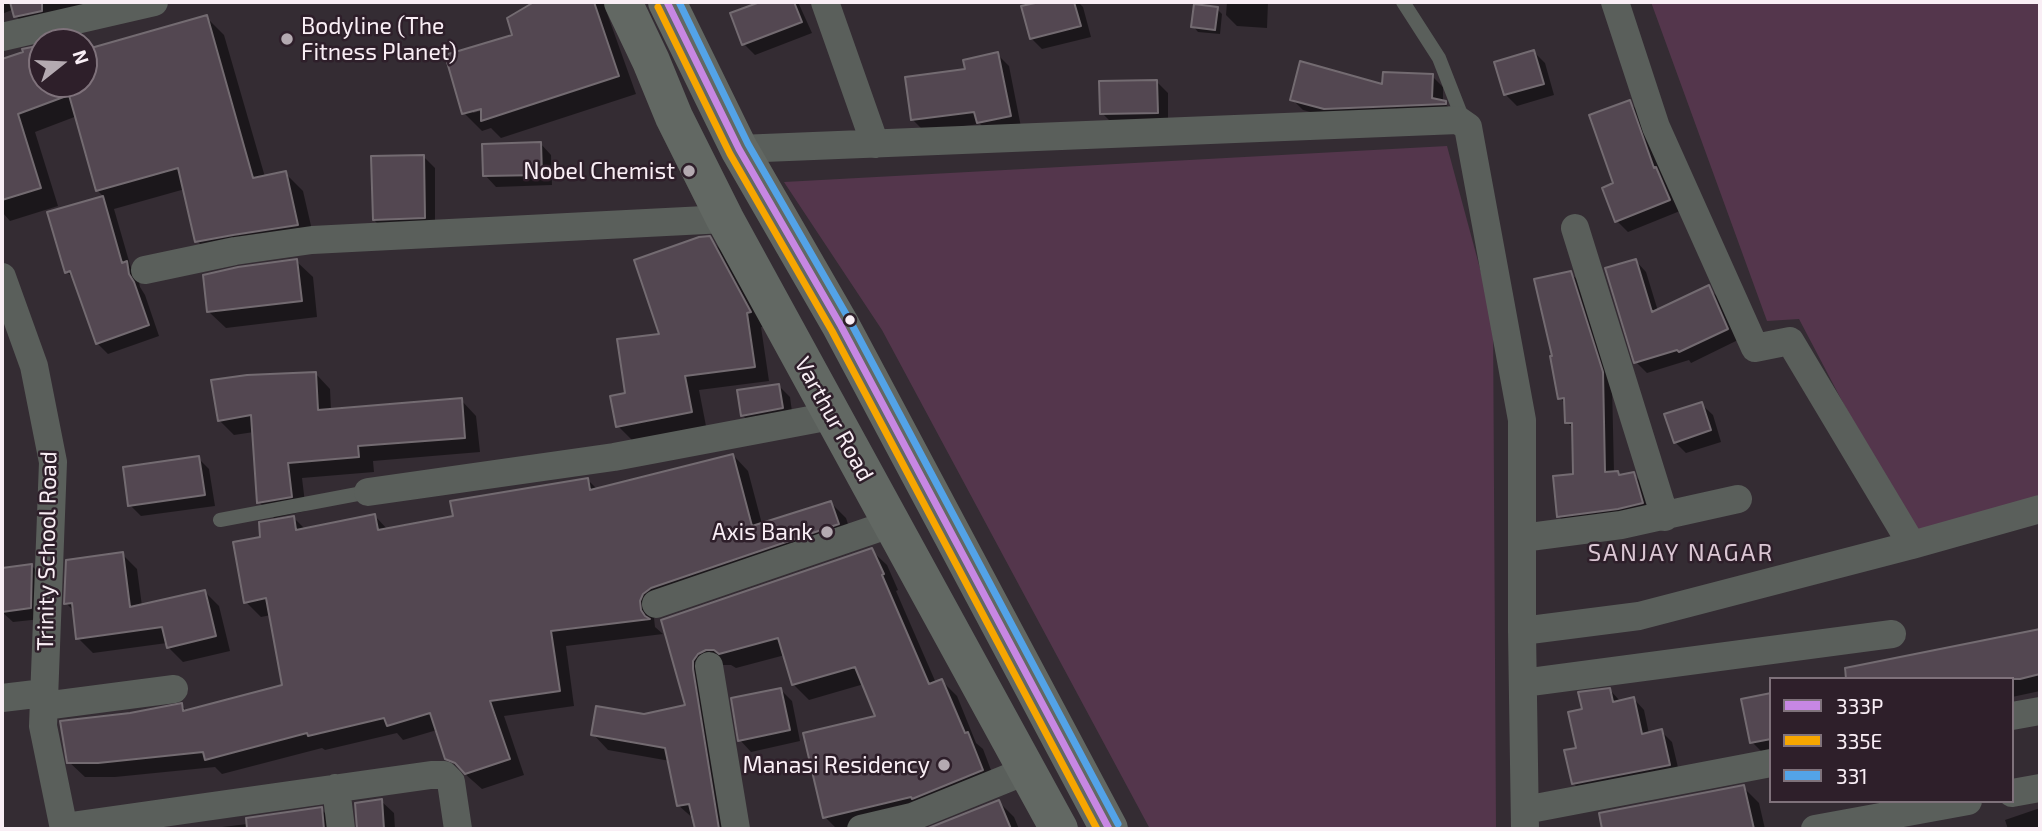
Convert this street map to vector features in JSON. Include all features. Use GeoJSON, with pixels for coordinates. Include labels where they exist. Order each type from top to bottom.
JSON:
{"type":"FeatureCollection","features":[{"type":"Feature","properties":{"kind":"main road","name":"Varthur Road"},"geometry":{"type":"LineString","coordinates":[[623,2],[652,61],[674,117],[725,219],[1059,829]]}},
{"type":"Feature","properties":{"kind":"main road"},"geometry":{"type":"LineString","coordinates":[[667,2],[739,149],[841,326],[1109,829]]}},
{"type":"Feature","properties":{"kind":"street"},"geometry":{"type":"LineString","coordinates":[[2,37],[154,2]]}},
{"type":"Feature","properties":{"kind":"street"},"geometry":{"type":"LineString","coordinates":[[825,2],[874,144]]}},
{"type":"Feature","properties":{"kind":"street"},"geometry":{"type":"LineString","coordinates":[[1615,2],[1656,127],[1755,348],[1790,341],[1912,545]]}},
{"type":"Feature","properties":{"kind":"street"},"geometry":{"type":"LineString","coordinates":[[739,149],[1458,120],[1464,123],[1468,127],[1522,420],[1525,820],[1769,763]]}},
{"type":"Feature","properties":{"kind":"street"},"geometry":{"type":"LineString","coordinates":[[145,270],[236,251],[312,240],[725,219]]}},
{"type":"Feature","properties":{"kind":"street"},"geometry":{"type":"LineString","coordinates":[[1575,228],[1665,517]]}},
{"type":"Feature","properties":{"kind":"street","name":"Trinity School Road"},"geometry":{"type":"LineString","coordinates":[[2,277],[34,366],[53,462],[43,726],[64,828]]}},
{"type":"Feature","properties":{"kind":"street"},"geometry":{"type":"LineString","coordinates":[[368,492],[614,457],[831,416]]}},
{"type":"Feature","properties":{"kind":"street"},"geometry":{"type":"LineString","coordinates":[[1522,538],[1621,525],[1738,499]]}},
{"type":"Feature","properties":{"kind":"street"},"geometry":{"type":"LineString","coordinates":[[1522,631],[1639,616],[2040,509]]}},
{"type":"Feature","properties":{"kind":"street"},"geometry":{"type":"LineString","coordinates":[[656,604],[893,523]]}},
{"type":"Feature","properties":{"kind":"street"},"geometry":{"type":"LineString","coordinates":[[1523,683],[1892,634]]}},
{"type":"Feature","properties":{"kind":"street"},"geometry":{"type":"LineString","coordinates":[[709,666],[736,829]]}},
{"type":"Feature","properties":{"kind":"street"},"geometry":{"type":"LineString","coordinates":[[2,698],[44,699],[174,689]]}},
{"type":"Feature","properties":{"kind":"street"},"geometry":{"type":"LineString","coordinates":[[2014,716],[2040,711]]}},
{"type":"Feature","properties":{"kind":"street"},"geometry":{"type":"LineString","coordinates":[[861,829],[912,817],[1028,770]]}},
{"type":"Feature","properties":{"kind":"street"},"geometry":{"type":"LineString","coordinates":[[64,828],[444,775],[452,782],[458,829]]}},
{"type":"Feature","properties":{"kind":"street"},"geometry":{"type":"LineString","coordinates":[[336,788],[341,829]]}},
{"type":"Feature","properties":{"kind":"street"},"geometry":{"type":"LineString","coordinates":[[2014,793],[2040,788]]}},
{"type":"Feature","properties":{"kind":"street"},"geometry":{"type":"LineString","coordinates":[[1815,829],[1957,803]]}},
{"type":"Feature","properties":{"kind":"lane"},"geometry":{"type":"LineString","coordinates":[[1403,2],[1439,58],[1464,123]]}},
{"type":"Feature","properties":{"kind":"lane"},"geometry":{"type":"LineString","coordinates":[[220,520],[368,492]]}},
{"type":"Feature","properties":{"kind":"shaded area"},"geometry":{"type":"Polygon","coordinates":[[[1651,2],[2040,2],[2040,497],[1912,534],[1799,319],[1767,321],[1651,2]]]}},
{"type":"Feature","properties":{"kind":"shaded area"},"geometry":{"type":"Polygon","coordinates":[[[1447,146],[1493,317],[1496,829],[1150,829],[882,330],[784,182],[1447,146]]]}},
{"type":"Feature","properties":{"kind":"building"},"geometry":{"type":"Polygon","coordinates":[[[10,2],[42,2],[42,11],[14,17],[10,2]]]}},
{"type":"Feature","properties":{"kind":"building"},"geometry":{"type":"Polygon","coordinates":[[[534,2],[594,2],[619,76],[481,121],[481,109],[462,114],[445,55],[512,35],[507,18],[534,2]]]}},
{"type":"Feature","properties":{"kind":"building"},"geometry":{"type":"Polygon","coordinates":[[[760,2],[794,2],[802,22],[742,45],[730,13],[760,2]]]}},
{"type":"Feature","properties":{"kind":"building"},"geometry":{"type":"Polygon","coordinates":[[[1040,2],[1074,2],[1081,26],[1030,39],[1021,6],[1040,2]]]}},
{"type":"Feature","properties":{"kind":"building"},"geometry":{"type":"Polygon","coordinates":[[[1194,4],[1218,7],[1215,30],[1191,27],[1194,4]]]}},
{"type":"Feature","properties":{"kind":"building"},"geometry":{"type":"Polygon","coordinates":[[[207,15],[253,178],[286,171],[298,225],[195,242],[178,168],[96,191],[70,98],[98,98],[98,46],[207,15]]]}},
{"type":"Feature","properties":{"kind":"building"},"geometry":{"type":"Polygon","coordinates":[[[28,48],[28,98],[61,98],[18,114],[41,188],[2,200],[2,59],[23,52],[22,49],[28,48]]]}},
{"type":"Feature","properties":{"kind":"building"},"geometry":{"type":"Polygon","coordinates":[[[1534,50],[1544,84],[1504,95],[1494,62],[1534,50]]]}},
{"type":"Feature","properties":{"kind":"building"},"geometry":{"type":"Polygon","coordinates":[[[998,52],[1011,116],[977,123],[974,112],[911,120],[905,77],[965,69],[963,60],[998,52]]]}},
{"type":"Feature","properties":{"kind":"building"},"geometry":{"type":"Polygon","coordinates":[[[1300,61],[1382,84],[1383,72],[1433,74],[1432,98],[1446,101],[1446,104],[1324,109],[1290,100],[1300,61]]]}},
{"type":"Feature","properties":{"kind":"building"},"geometry":{"type":"Polygon","coordinates":[[[1157,80],[1158,113],[1100,114],[1099,81],[1157,80]]]}},
{"type":"Feature","properties":{"kind":"building"},"geometry":{"type":"Polygon","coordinates":[[[1630,100],[1654,168],[1656,167],[1670,200],[1615,222],[1602,188],[1613,183],[1589,115],[1630,100]]]}},
{"type":"Feature","properties":{"kind":"building"},"geometry":{"type":"Polygon","coordinates":[[[541,142],[542,175],[483,176],[482,144],[541,142]]]}},
{"type":"Feature","properties":{"kind":"building"},"geometry":{"type":"Polygon","coordinates":[[[424,155],[425,218],[373,220],[371,156],[424,155]]]}},
{"type":"Feature","properties":{"kind":"building"},"geometry":{"type":"Polygon","coordinates":[[[103,196],[122,263],[127,261],[129,274],[149,325],[96,344],[70,271],[65,273],[47,212],[103,196]]]}},
{"type":"Feature","properties":{"kind":"building"},"geometry":{"type":"Polygon","coordinates":[[[710,236],[751,312],[747,313],[755,367],[685,376],[692,412],[616,427],[610,396],[625,393],[617,339],[659,334],[634,260],[699,237],[710,236]]]}},
{"type":"Feature","properties":{"kind":"building"},"geometry":{"type":"Polygon","coordinates":[[[297,259],[302,301],[207,312],[203,275],[297,259]]]}},
{"type":"Feature","properties":{"kind":"building"},"geometry":{"type":"Polygon","coordinates":[[[1636,259],[1652,312],[1709,285],[1728,329],[1679,352],[1677,350],[1634,363],[1605,268],[1636,259]]]}},
{"type":"Feature","properties":{"kind":"building"},"geometry":{"type":"Polygon","coordinates":[[[1571,271],[1603,372],[1605,472],[1618,471],[1619,475],[1634,472],[1643,503],[1557,517],[1553,476],[1573,474],[1572,423],[1565,423],[1564,398],[1558,399],[1552,356],[1534,279],[1571,271]]]}},
{"type":"Feature","properties":{"kind":"building"},"geometry":{"type":"Polygon","coordinates":[[[316,372],[318,410],[462,398],[465,438],[358,446],[359,457],[288,463],[292,497],[257,503],[251,415],[218,421],[211,380],[247,375],[316,372]]]}},
{"type":"Feature","properties":{"kind":"building"},"geometry":{"type":"Polygon","coordinates":[[[779,384],[783,408],[741,416],[737,390],[779,384]]]}},
{"type":"Feature","properties":{"kind":"building"},"geometry":{"type":"Polygon","coordinates":[[[1702,402],[1711,430],[1674,443],[1664,414],[1702,402]]]}},
{"type":"Feature","properties":{"kind":"building"},"geometry":{"type":"Polygon","coordinates":[[[733,454],[752,526],[831,501],[839,524],[651,588],[643,594],[640,601],[641,610],[650,619],[551,631],[560,691],[490,701],[510,759],[465,774],[455,763],[445,759],[430,713],[387,726],[384,718],[308,736],[307,733],[205,760],[203,752],[98,763],[67,763],[60,721],[130,713],[182,703],[183,711],[282,685],[266,598],[244,603],[233,542],[260,537],[259,522],[294,516],[296,530],[375,514],[378,530],[453,516],[450,501],[588,478],[590,490],[733,454]]]}},
{"type":"Feature","properties":{"kind":"building"},"geometry":{"type":"Polygon","coordinates":[[[199,456],[205,495],[128,506],[123,467],[199,456]]]}},
{"type":"Feature","properties":{"kind":"building"},"geometry":{"type":"Polygon","coordinates":[[[872,548],[929,684],[942,679],[983,770],[912,799],[911,797],[823,818],[803,733],[875,716],[855,667],[792,685],[778,638],[719,654],[714,650],[706,650],[698,654],[693,661],[719,829],[695,829],[689,804],[677,806],[665,748],[591,735],[596,706],[644,714],[685,705],[661,620],[872,548]]]}},
{"type":"Feature","properties":{"kind":"building"},"geometry":{"type":"Polygon","coordinates":[[[123,552],[130,607],[205,590],[216,636],[167,648],[162,627],[76,639],[72,603],[64,604],[66,560],[123,552]]]}},
{"type":"Feature","properties":{"kind":"building"},"geometry":{"type":"Polygon","coordinates":[[[32,564],[31,608],[2,612],[2,568],[32,564]]]}},
{"type":"Feature","properties":{"kind":"building"},"geometry":{"type":"Polygon","coordinates":[[[2040,629],[2040,674],[2020,679],[1846,677],[1845,668],[2040,629]]]}},
{"type":"Feature","properties":{"kind":"building"},"geometry":{"type":"Polygon","coordinates":[[[781,688],[790,730],[738,741],[731,698],[781,688]]]}},
{"type":"Feature","properties":{"kind":"building"},"geometry":{"type":"Polygon","coordinates":[[[1610,688],[1613,702],[1634,697],[1642,734],[1662,729],[1670,765],[1572,784],[1564,750],[1576,748],[1568,712],[1582,709],[1578,692],[1610,688]]]}},
{"type":"Feature","properties":{"kind":"building"},"geometry":{"type":"Polygon","coordinates":[[[1769,693],[1769,739],[1750,743],[1741,699],[1769,693]]]}},
{"type":"Feature","properties":{"kind":"building"},"geometry":{"type":"Polygon","coordinates":[[[1744,785],[1754,829],[1602,829],[1599,813],[1744,785]]]}},
{"type":"Feature","properties":{"kind":"building"},"geometry":{"type":"Polygon","coordinates":[[[382,799],[384,829],[357,829],[355,803],[382,799]]]}},
{"type":"Feature","properties":{"kind":"building"},"geometry":{"type":"Polygon","coordinates":[[[999,800],[1011,829],[926,829],[999,800]]]}},
{"type":"Feature","properties":{"kind":"building"},"geometry":{"type":"Polygon","coordinates":[[[322,807],[324,829],[247,829],[246,818],[322,807]]]}},
{"type":"Feature","properties":{"kind":"transit line","name":"333P"},"geometry":{"type":"LineString","coordinates":[[667,2],[739,149],[841,326],[1109,829]]}},
{"type":"Feature","properties":{"kind":"transit line","name":"331"},"geometry":{"type":"LineString","coordinates":[[679,2],[748,144],[850,321],[1118,824]]}},
{"type":"Feature","properties":{"kind":"transit line","name":"335E"},"geometry":{"type":"LineString","coordinates":[[658,7],[730,154],[832,331],[1097,829]]}},
{"type":"Feature","properties":{"kind":"place","name":"Bodyline (The Fitness Planet)"},"geometry":{"type":"Point","coordinates":[287,39]}},
{"type":"Feature","properties":{"kind":"place","name":"Nobel Chemist"},"geometry":{"type":"Point","coordinates":[689,171]}},
{"type":"Feature","properties":{"kind":"place","name":"Axis Bank"},"geometry":{"type":"Point","coordinates":[827,532]}},
{"type":"Feature","properties":{"kind":"place","name":"Manasi Residency"},"geometry":{"type":"Point","coordinates":[944,765]}},
{"type":"Feature","properties":{"kind":"district","name":"SANJAY NAGAR"},"geometry":{"type":"Point","coordinates":[1681,553]}}]}
